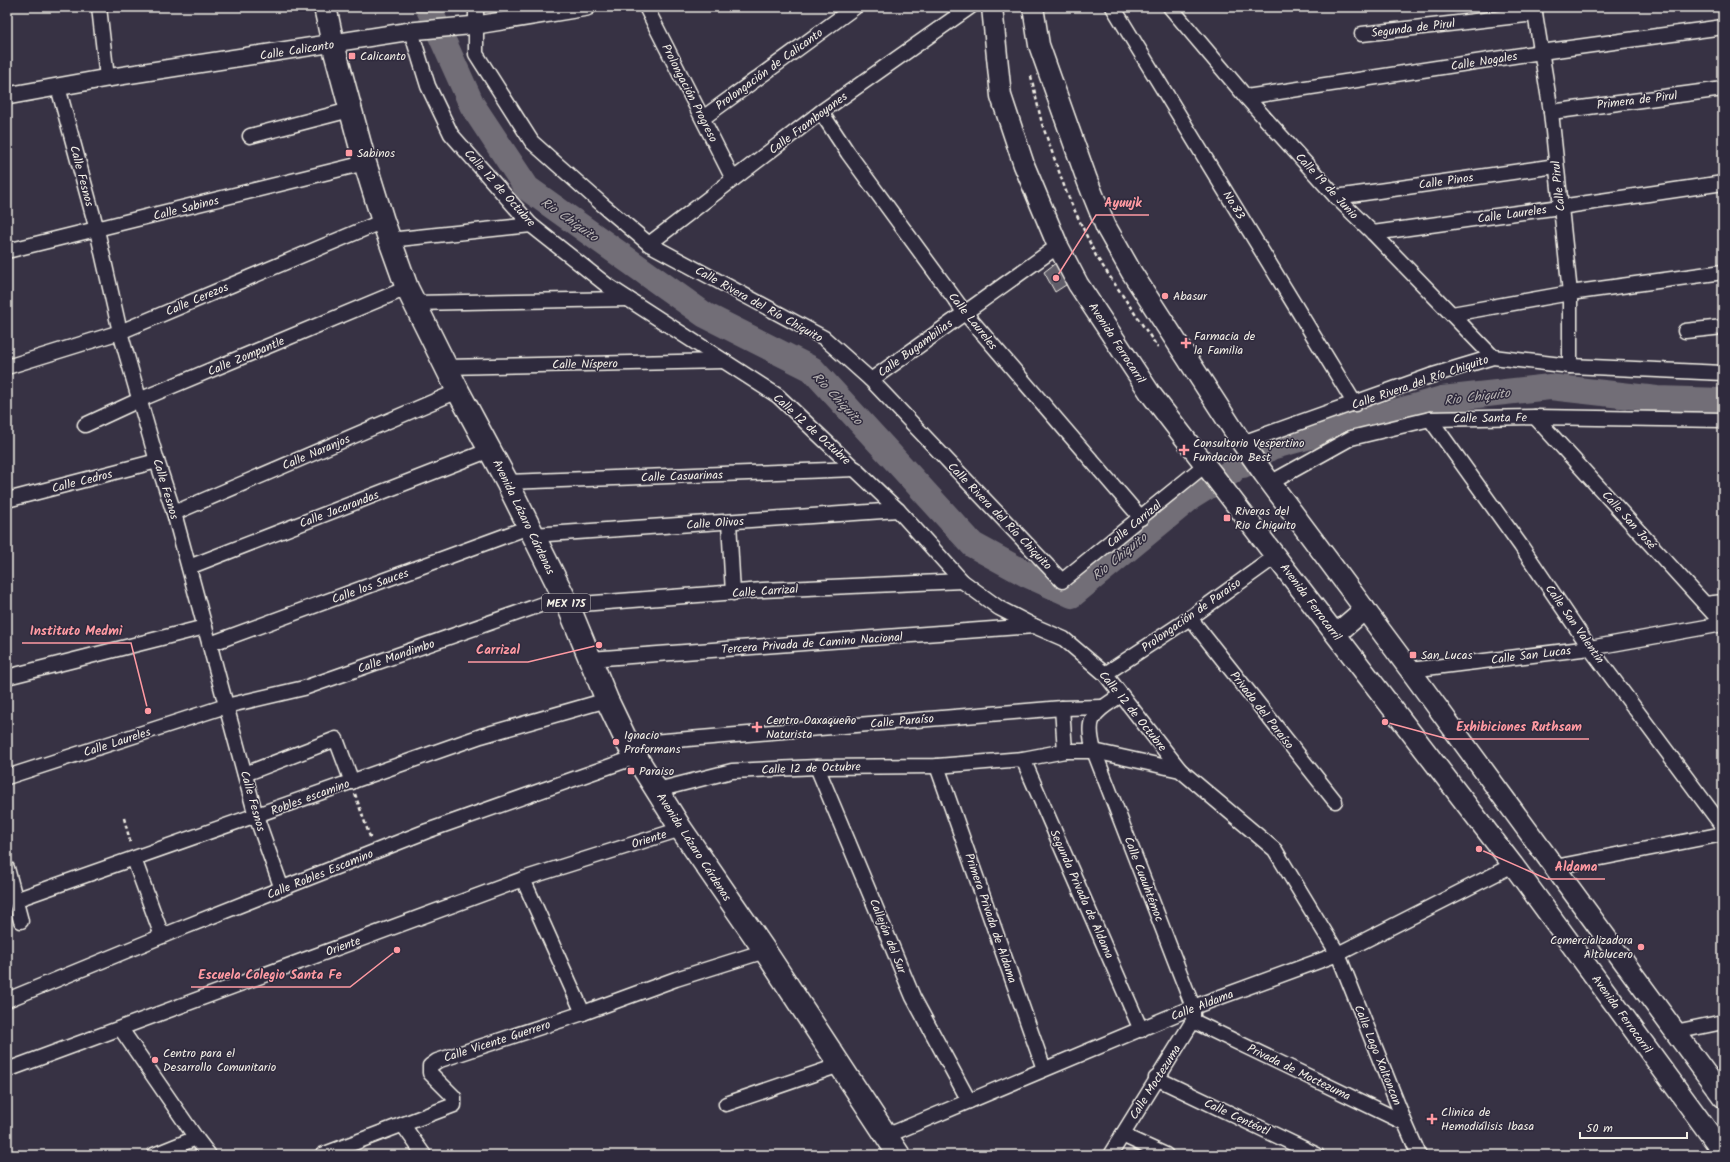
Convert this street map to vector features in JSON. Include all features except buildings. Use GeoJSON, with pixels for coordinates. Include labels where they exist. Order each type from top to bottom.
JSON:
{"type":"FeatureCollection","features":[{"type":"Feature","properties":{"kind":"main road","name":"Avenida Lázaro Cárdenas"},"geometry":{"type":"LineString","coordinates":[[325,7],[332,44],[365,163],[386,230],[410,296],[531,531],[565,601],[607,700],[632,750],[681,829],[765,951],[899,1155]]}},
{"type":"Feature","properties":{"kind":"main road","name":"Avenida Ferrocarril"},"geometry":{"type":"LineString","coordinates":[[992,7],[1001,96],[1024,165],[1058,246],[1078,284],[1150,393],[1227,496],[1276,556],[1513,865],[1723,1152]]}},
{"type":"Feature","properties":{"kind":"main road"},"geometry":{"type":"LineString","coordinates":[[1033,7],[1039,45],[1086,180],[1106,227],[1132,273],[1245,447],[1267,478],[1555,867],[1723,1098]]}},
{"type":"Feature","properties":{"kind":"main road"},"geometry":{"type":"LineString","coordinates":[[1336,634],[1365,609]]}},
{"type":"Feature","properties":{"kind":"street"},"geometry":{"type":"LineString","coordinates":[[99,7],[107,78]]}},
{"type":"Feature","properties":{"kind":"street","name":"Calle Rivera del Río Chiquito"},"geometry":{"type":"LineString","coordinates":[[476,7],[476,54],[532,142],[649,244],[824,338],[870,380],[1062,581]]}},
{"type":"Feature","properties":{"kind":"street","name":"Calle Calicanto"},"geometry":{"type":"LineString","coordinates":[[7,96],[107,78],[418,31],[476,26],[587,7]]}},
{"type":"Feature","properties":{"kind":"street","name":"Prolongación Progreso"},"geometry":{"type":"LineString","coordinates":[[646,7],[733,179]]}},
{"type":"Feature","properties":{"kind":"street","name":"Prolongación de Calicanto"},"geometry":{"type":"LineString","coordinates":[[703,118],[855,7]]}},
{"type":"Feature","properties":{"kind":"street","name":"Calle Framboyanes"},"geometry":{"type":"LineString","coordinates":[[649,244],[821,112],[970,7]]}},
{"type":"Feature","properties":{"kind":"street","name":"No.83"},"geometry":{"type":"LineString","coordinates":[[1113,7],[1355,404]]}},
{"type":"Feature","properties":{"kind":"street","name":"Calle 19 de Junio"},"geometry":{"type":"LineString","coordinates":[[1170,7],[1246,97],[1336,197],[1493,357]]}},
{"type":"Feature","properties":{"kind":"street","name":"Segunda de Pirul"},"geometry":{"type":"LineString","coordinates":[[1362,34],[1534,11]]}},
{"type":"Feature","properties":{"kind":"street","name":"Calle Pirul"},"geometry":{"type":"LineString","coordinates":[[1534,11],[1551,112],[1570,293],[1570,366]]}},
{"type":"Feature","properties":{"kind":"street","name":"Calle Nogales"},"geometry":{"type":"LineString","coordinates":[[1246,97],[1542,52],[1723,27]]}},
{"type":"Feature","properties":{"kind":"street","name":"Calle 12 de Octubre"},"geometry":{"type":"LineString","coordinates":[[418,31],[428,86],[451,134],[530,225],[608,286],[778,396],[898,510],[962,581],[999,608],[1064,639],[1105,674],[1180,770],[1275,850],[1338,954]]}},
{"type":"Feature","properties":{"kind":"street","name":"Calle Fesnos"},"geometry":{"type":"LineString","coordinates":[[58,87],[97,230],[120,332],[157,461],[174,513],[256,816],[282,889]]}},
{"type":"Feature","properties":{"kind":"street","name":"Primera de Pirul"},"geometry":{"type":"LineString","coordinates":[[1551,112],[1723,89]]}},
{"type":"Feature","properties":{"kind":"street"},"geometry":{"type":"LineString","coordinates":[[250,136],[350,110]]}},
{"type":"Feature","properties":{"kind":"street","name":"Calle Laureles"},"geometry":{"type":"LineString","coordinates":[[821,112],[848,153],[965,313],[1141,518]]}},
{"type":"Feature","properties":{"kind":"street","name":"Calle Sabinos"},"geometry":{"type":"LineString","coordinates":[[7,251],[365,163]]}},
{"type":"Feature","properties":{"kind":"street","name":"Calle Pinos"},"geometry":{"type":"LineString","coordinates":[[1336,197],[1556,166]]}},
{"type":"Feature","properties":{"kind":"street","name":"Calle Laureles"},"geometry":{"type":"LineString","coordinates":[[1373,233],[1723,183]]}},
{"type":"Feature","properties":{"kind":"street","name":"Calle Cerezos"},"geometry":{"type":"LineString","coordinates":[[7,367],[120,332],[386,230],[530,225]]}},
{"type":"Feature","properties":{"kind":"street","name":"Calle Bugambilias"},"geometry":{"type":"LineString","coordinates":[[870,380],[1058,246]]}},
{"type":"Feature","properties":{"kind":"street"},"geometry":{"type":"LineString","coordinates":[[1452,314],[1570,293],[1723,272]]}},
{"type":"Feature","properties":{"kind":"street"},"geometry":{"type":"LineString","coordinates":[[410,296],[628,299]]}},
{"type":"Feature","properties":{"kind":"street","name":"Calle Zompantle"},"geometry":{"type":"LineString","coordinates":[[85,425],[139,400],[410,296]]}},
{"type":"Feature","properties":{"kind":"street"},"geometry":{"type":"LineString","coordinates":[[1685,331],[1723,326]]}},
{"type":"Feature","properties":{"kind":"street","name":"Calle Rivera del Río Chiquito"},"geometry":{"type":"LineString","coordinates":[[1245,447],[1430,376],[1493,357],[1570,366],[1723,374]]}},
{"type":"Feature","properties":{"kind":"street","name":"Calle Níspero"},"geometry":{"type":"LineString","coordinates":[[446,367],[724,361]]}},
{"type":"Feature","properties":{"kind":"street","name":"Calle Naranjos"},"geometry":{"type":"LineString","coordinates":[[174,513],[458,391]]}},
{"type":"Feature","properties":{"kind":"street","name":"Calle Santa Fe"},"geometry":{"type":"LineString","coordinates":[[1267,478],[1351,438],[1430,419],[1535,417],[1723,420]]}},
{"type":"Feature","properties":{"kind":"street","name":"Calle San José"},"geometry":{"type":"LineString","coordinates":[[1535,417],[1723,624]]}},
{"type":"Feature","properties":{"kind":"street","name":"Calle San Valentín"},"geometry":{"type":"LineString","coordinates":[[1430,419],[1521,546],[1590,648],[1723,827]]}},
{"type":"Feature","properties":{"kind":"street","name":"Calle Jacarandas"},"geometry":{"type":"LineString","coordinates":[[189,567],[490,450]]}},
{"type":"Feature","properties":{"kind":"street","name":"Calle Cedros"},"geometry":{"type":"LineString","coordinates":[[7,500],[157,461]]}},
{"type":"Feature","properties":{"kind":"street","name":"Calle Casuarinas"},"geometry":{"type":"LineString","coordinates":[[507,482],[856,469]]}},
{"type":"Feature","properties":{"kind":"street","name":"Calle Carrizal"},"geometry":{"type":"LineString","coordinates":[[1062,581],[1141,518],[1208,469]]}},
{"type":"Feature","properties":{"kind":"street","name":"Calle Olivos"},"geometry":{"type":"LineString","coordinates":[[531,531],[729,522],[898,510]]}},
{"type":"Feature","properties":{"kind":"street"},"geometry":{"type":"LineString","coordinates":[[729,522],[733,593]]}},
{"type":"Feature","properties":{"kind":"street","name":"Calle los Sauces"},"geometry":{"type":"LineString","coordinates":[[210,644],[531,531]]}},
{"type":"Feature","properties":{"kind":"street","name":"Prolongación de Paraíso"},"geometry":{"type":"LineString","coordinates":[[1105,674],[1190,618],[1276,556]]}},
{"type":"Feature","properties":{"kind":"street","name":"Calle Carrizal"},"geometry":{"type":"LineString","coordinates":[[565,601],[962,581]]}},
{"type":"Feature","properties":{"kind":"street","name":"Calle Mandimbo"},"geometry":{"type":"LineString","coordinates":[[226,706],[304,688],[565,601]]}},
{"type":"Feature","properties":{"kind":"street"},"geometry":{"type":"LineString","coordinates":[[1705,604],[1723,602]]}},
{"type":"Feature","properties":{"kind":"street","name":"Privada del Paraíso"},"geometry":{"type":"LineString","coordinates":[[1190,618],[1335,801]]}},
{"type":"Feature","properties":{"kind":"street","name":"Calle San Lucas"},"geometry":{"type":"LineString","coordinates":[[1410,670],[1590,648],[1723,624]]}},
{"type":"Feature","properties":{"kind":"street","name":"Tercera Privada de Camino Nacional"},"geometry":{"type":"LineString","coordinates":[[590,659],[1034,626]]}},
{"type":"Feature","properties":{"kind":"street"},"geometry":{"type":"LineString","coordinates":[[7,676],[205,627]]}},
{"type":"Feature","properties":{"kind":"street"},"geometry":{"type":"LineString","coordinates":[[1103,707],[1121,695]]}},
{"type":"Feature","properties":{"kind":"street","name":"Robles escamino"},"geometry":{"type":"LineString","coordinates":[[15,900],[481,736],[607,700]]}},
{"type":"Feature","properties":{"kind":"street","name":"Calle Laureles"},"geometry":{"type":"LineString","coordinates":[[7,777],[226,706]]}},
{"type":"Feature","properties":{"kind":"street","name":"Calle Paraíso"},"geometry":{"type":"LineString","coordinates":[[632,750],[1062,708],[1103,707]]}},
{"type":"Feature","properties":{"kind":"street","name":"Calle Cuauhtémoc"},"geometry":{"type":"LineString","coordinates":[[1103,707],[1094,716],[1090,724],[1090,736],[1094,751],[1193,1014]]}},
{"type":"Feature","properties":{"kind":"street"},"geometry":{"type":"LineString","coordinates":[[1062,708],[1065,751]]}},
{"type":"Feature","properties":{"kind":"street"},"geometry":{"type":"LineString","coordinates":[[245,774],[336,739],[352,782]]}},
{"type":"Feature","properties":{"kind":"street","name":"Calle Robles Escamino"},"geometry":{"type":"LineString","coordinates":[[7,1000],[162,936],[632,750]]}},
{"type":"Feature","properties":{"kind":"street","name":"Calle 12 de Octubre"},"geometry":{"type":"LineString","coordinates":[[657,790],[732,771],[817,766],[937,766],[1022,759],[1065,751],[1094,751],[1180,770]]}},
{"type":"Feature","properties":{"kind":"street","name":"Segunda Privada de Aldama"},"geometry":{"type":"LineString","coordinates":[[1022,759],[1141,1030]]}},
{"type":"Feature","properties":{"kind":"street","name":"Callejón del Sur"},"geometry":{"type":"LineString","coordinates":[[817,766],[913,996],[969,1101]]}},
{"type":"Feature","properties":{"kind":"street","name":"Primera Privada de Aldama"},"geometry":{"type":"LineString","coordinates":[[937,766],[1044,1069]]}},
{"type":"Feature","properties":{"kind":"street","name":"Oriente"},"geometry":{"type":"LineString","coordinates":[[7,1070],[523,879],[681,829]]}},
{"type":"Feature","properties":{"kind":"street"},"geometry":{"type":"LineString","coordinates":[[1555,867],[1723,834]]}},
{"type":"Feature","properties":{"kind":"street"},"geometry":{"type":"LineString","coordinates":[[134,859],[162,936]]}},
{"type":"Feature","properties":{"kind":"street","name":"Calle Aldama"},"geometry":{"type":"LineString","coordinates":[[886,1136],[1044,1069],[1141,1030],[1193,1014],[1338,954],[1513,865]]}},
{"type":"Feature","properties":{"kind":"street"},"geometry":{"type":"LineString","coordinates":[[7,868],[21,921]]}},
{"type":"Feature","properties":{"kind":"street"},"geometry":{"type":"LineString","coordinates":[[523,879],[584,1013]]}},
{"type":"Feature","properties":{"kind":"street","name":"Calle Vicente Guerrero"},"geometry":{"type":"LineString","coordinates":[[322,1155],[454,1105],[454,1096],[430,1073],[430,1066],[437,1061],[584,1013],[676,979],[765,951]]}},
{"type":"Feature","properties":{"kind":"street","name":"Calle Lago Xaltoncan"},"geometry":{"type":"LineString","coordinates":[[1338,954],[1419,1155]]}},
{"type":"Feature","properties":{"kind":"street","name":"Calle Moctezuma"},"geometry":{"type":"LineString","coordinates":[[1110,1155],[1193,1014]]}},
{"type":"Feature","properties":{"kind":"street","name":"Privada de Moctezuma"},"geometry":{"type":"LineString","coordinates":[[1193,1014],[1405,1123]]}},
{"type":"Feature","properties":{"kind":"street"},"geometry":{"type":"LineString","coordinates":[[1675,1032],[1723,1022]]}},
{"type":"Feature","properties":{"kind":"street"},"geometry":{"type":"LineString","coordinates":[[121,1029],[209,1155]]}},
{"type":"Feature","properties":{"kind":"street"},"geometry":{"type":"LineString","coordinates":[[726,1104],[840,1065]]}},
{"type":"Feature","properties":{"kind":"street","name":"Calle Centéotl"},"geometry":{"type":"LineString","coordinates":[[1156,1078],[1317,1155]]}},
{"type":"Feature","properties":{"kind":"street"},"geometry":{"type":"LineString","coordinates":[[403,1125],[424,1155]]}},
{"type":"Feature","properties":{"kind":"street"},"geometry":{"type":"LineString","coordinates":[[1122,1135],[1166,1155]]}},
{"type":"Feature","properties":{"kind":"street"},"geometry":{"type":"LineString","coordinates":[[154,1155],[196,1138]]}},
{"type":"Feature","properties":{"kind":"path"},"geometry":{"type":"LineString","coordinates":[[352,782],[375,852]]}},
{"type":"Feature","properties":{"kind":"path"},"geometry":{"type":"LineString","coordinates":[[124,818],[134,859]]}},
{"type":"Feature","properties":{"kind":"waterway","name":"Rio Chiquito"},"geometry":{"type":"LineString","coordinates":[[428,7],[472,105],[527,188],[705,315],[812,369],[973,545],[1028,575],[1072,595],[1191,497],[1231,472]]}},
{"type":"Feature","properties":{"kind":"waterway","name":"Rio Chiquito"},"geometry":{"type":"LineString","coordinates":[[1243,465],[1271,447],[1442,399],[1550,387],[1657,399],[1723,401]]}},
{"type":"Feature","properties":{"kind":"place","name":"Calicanto"},"geometry":{"type":"Point","coordinates":[352,56]}},
{"type":"Feature","properties":{"kind":"place","name":"Sabinos"},"geometry":{"type":"Point","coordinates":[349,153]}},
{"type":"Feature","properties":{"kind":"place","name":"Ayuujk"},"geometry":{"type":"Point","coordinates":[1056,278]}},
{"type":"Feature","properties":{"kind":"place","name":"Abasur"},"geometry":{"type":"Point","coordinates":[1165,296]}},
{"type":"Feature","properties":{"kind":"place","name":"Farmacia de la Familia"},"geometry":{"type":"Point","coordinates":[1186,343]}},
{"type":"Feature","properties":{"kind":"place","name":"Consultorio Vespertino Fundacion Best"},"geometry":{"type":"Point","coordinates":[1184,450]}},
{"type":"Feature","properties":{"kind":"place","name":"Riveras del Rio Chiquito"},"geometry":{"type":"Point","coordinates":[1227,518]}},
{"type":"Feature","properties":{"kind":"place","name":"Carrizal"},"geometry":{"type":"Point","coordinates":[599,645]}},
{"type":"Feature","properties":{"kind":"place","name":"San Lucas"},"geometry":{"type":"Point","coordinates":[1413,655]}},
{"type":"Feature","properties":{"kind":"place","name":"Instituto Medmi"},"geometry":{"type":"Point","coordinates":[148,711]}},
{"type":"Feature","properties":{"kind":"place","name":"Exhibiciones Ruthsam"},"geometry":{"type":"Point","coordinates":[1385,722]}},
{"type":"Feature","properties":{"kind":"place","name":"Centro Oaxaqueño Naturista"},"geometry":{"type":"Point","coordinates":[757,727]}},
{"type":"Feature","properties":{"kind":"place","name":"Ignacio Proformans"},"geometry":{"type":"Point","coordinates":[616,742]}},
{"type":"Feature","properties":{"kind":"place","name":"Paraiso"},"geometry":{"type":"Point","coordinates":[631,771]}},
{"type":"Feature","properties":{"kind":"place","name":"Aldama"},"geometry":{"type":"Point","coordinates":[1479,849]}},
{"type":"Feature","properties":{"kind":"place","name":"Comercializadora Altolucero"},"geometry":{"type":"Point","coordinates":[1641,947]}},
{"type":"Feature","properties":{"kind":"place","name":"Escuela Colegio Santa Fe"},"geometry":{"type":"Point","coordinates":[397,950]}},
{"type":"Feature","properties":{"kind":"place","name":"Centro para el Desarrollo Comunitario"},"geometry":{"type":"Point","coordinates":[155,1060]}},
{"type":"Feature","properties":{"kind":"place","name":"Clinica de Hemodiálisis Ibasa"},"geometry":{"type":"Point","coordinates":[1432,1119]}}]}
